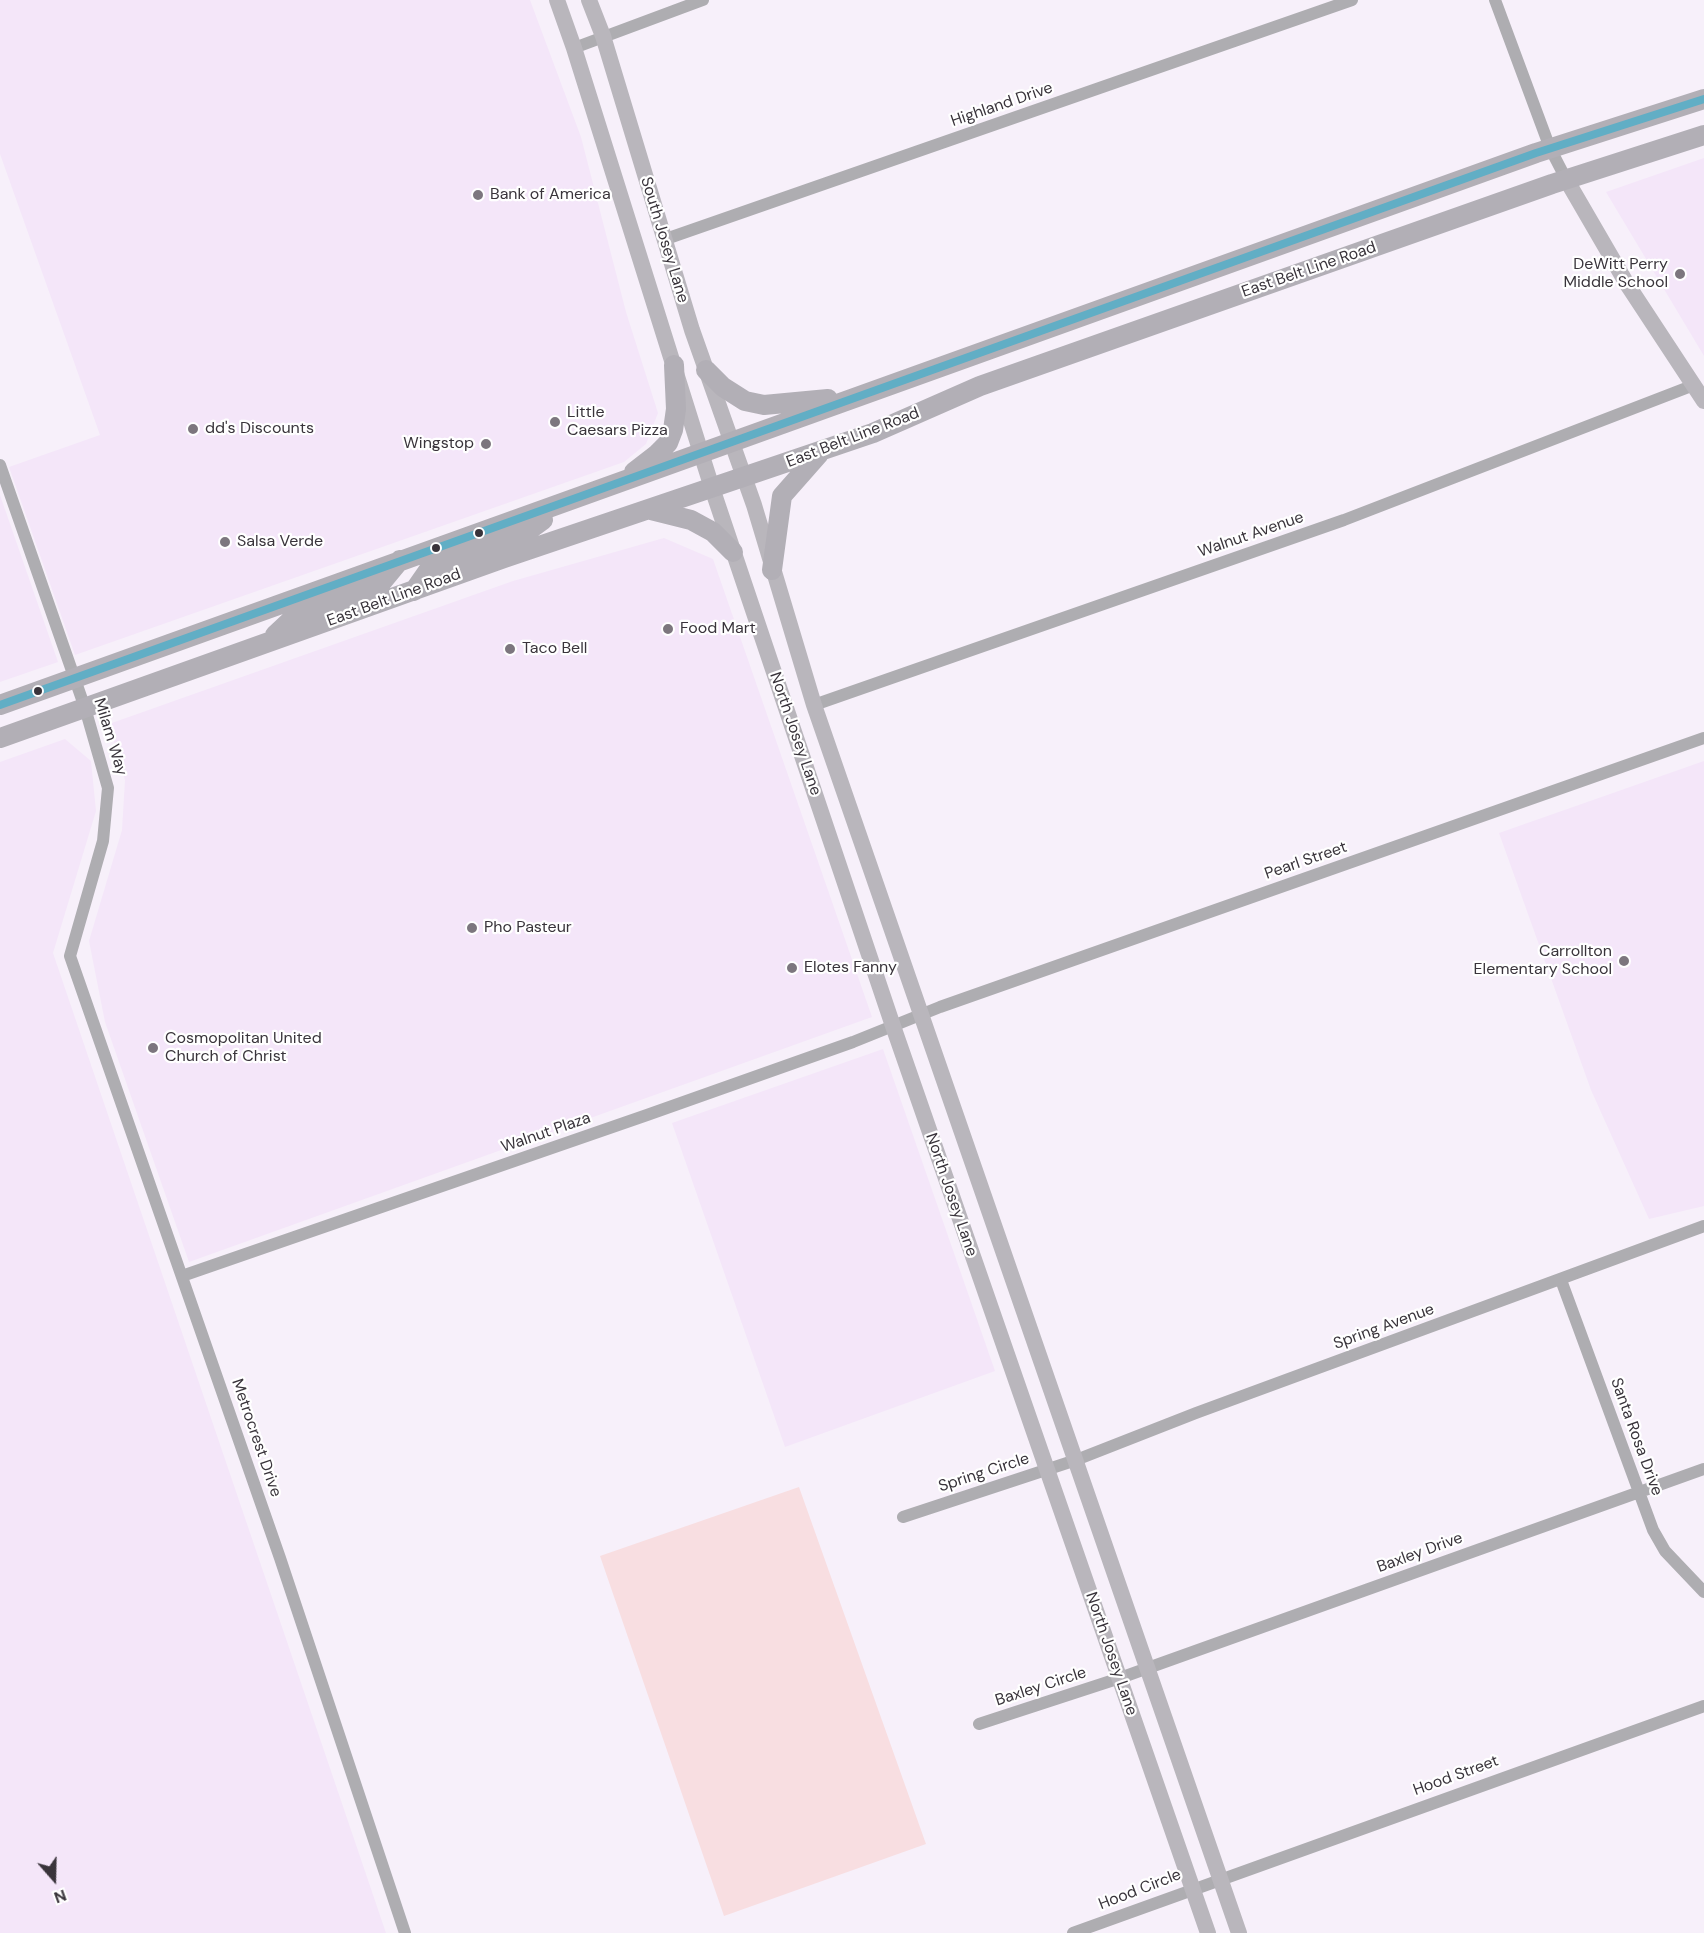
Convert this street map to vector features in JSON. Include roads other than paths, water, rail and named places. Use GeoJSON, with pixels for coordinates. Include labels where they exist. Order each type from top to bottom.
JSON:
{"type":"FeatureCollection","features":[{"type":"Feature","properties":{"kind":"main road","name":"South Josey Lane"},"geometry":{"type":"LineString","coordinates":[[556,0],[574,48],[701,454]]}},
{"type":"Feature","properties":{"kind":"main road","name":"South Josey Lane"},"geometry":{"type":"LineString","coordinates":[[590,0],[603,36],[663,240],[744,477]]}},
{"type":"Feature","properties":{"kind":"main road","name":"East Belt Line Road"},"geometry":{"type":"LineString","coordinates":[[0,705],[1550,148],[1704,99]]}},
{"type":"Feature","properties":{"kind":"main road","name":"East Belt Line Road"},"geometry":{"type":"LineString","coordinates":[[0,738],[414,591],[873,433],[980,386],[1566,179],[1704,135]]}},
{"type":"Feature","properties":{"kind":"main road"},"geometry":{"type":"LineString","coordinates":[[1566,179],[1627,284],[1704,401]]}},
{"type":"Feature","properties":{"kind":"main road"},"geometry":{"type":"LineString","coordinates":[[621,482],[656,455],[669,441],[676,409],[674,365]]}},
{"type":"Feature","properties":{"kind":"main road"},"geometry":{"type":"LineString","coordinates":[[706,370],[723,387],[745,401],[764,405],[855,397]]}},
{"type":"Feature","properties":{"kind":"main road"},"geometry":{"type":"LineString","coordinates":[[772,570],[782,496],[808,464],[823,450]]}},
{"type":"Feature","properties":{"kind":"main road","name":"North Josey Lane"},"geometry":{"type":"LineString","coordinates":[[701,454],[892,1026],[1208,1933]]}},
{"type":"Feature","properties":{"kind":"main road","name":"North Josey Lane"},"geometry":{"type":"LineString","coordinates":[[744,477],[814,705],[919,1016],[1076,1460],[1239,1933]]}},
{"type":"Feature","properties":{"kind":"main road"},"geometry":{"type":"LineString","coordinates":[[414,591],[430,568],[532,528],[566,502]]}},
{"type":"Feature","properties":{"kind":"main road"},"geometry":{"type":"LineString","coordinates":[[651,510],[691,520],[712,532],[734,552]]}},
{"type":"Feature","properties":{"kind":"main road"},"geometry":{"type":"LineString","coordinates":[[266,644],[290,621],[376,589],[400,560]]}},
{"type":"Feature","properties":{"kind":"street"},"geometry":{"type":"LineString","coordinates":[[574,48],[703,0]]}},
{"type":"Feature","properties":{"kind":"street","name":"Highland Drive"},"geometry":{"type":"LineString","coordinates":[[663,240],[1352,0]]}},
{"type":"Feature","properties":{"kind":"street"},"geometry":{"type":"LineString","coordinates":[[1495,0],[1550,148],[1566,179]]}},
{"type":"Feature","properties":{"kind":"street","name":"Walnut Avenue"},"geometry":{"type":"LineString","coordinates":[[814,705],[1344,520],[1694,385]]}},
{"type":"Feature","properties":{"kind":"street","name":"Milam Way"},"geometry":{"type":"LineString","coordinates":[[0,465],[30,556],[75,678],[108,788],[103,841],[70,956]]}},
{"type":"Feature","properties":{"kind":"street","name":"Pearl Street"},"geometry":{"type":"LineString","coordinates":[[919,1016],[1704,738]]}},
{"type":"Feature","properties":{"kind":"street","name":"Metrocrest Drive"},"geometry":{"type":"LineString","coordinates":[[70,956],[182,1276],[405,1933]]}},
{"type":"Feature","properties":{"kind":"street","name":"Walnut Plaza"},"geometry":{"type":"LineString","coordinates":[[182,1276],[647,1115],[919,1016]]}},
{"type":"Feature","properties":{"kind":"street","name":"Spring Avenue"},"geometry":{"type":"LineString","coordinates":[[1076,1460],[1196,1413],[1704,1226]]}},
{"type":"Feature","properties":{"kind":"street","name":"Santa Rosa Drive"},"geometry":{"type":"LineString","coordinates":[[1561,1280],[1653,1530],[1665,1551],[1704,1592]]}},
{"type":"Feature","properties":{"kind":"street","name":"Spring Circle"},"geometry":{"type":"LineString","coordinates":[[903,1517],[1076,1460]]}},
{"type":"Feature","properties":{"kind":"street","name":"Baxley Drive"},"geometry":{"type":"LineString","coordinates":[[1147,1669],[1704,1469]]}},
{"type":"Feature","properties":{"kind":"street","name":"Baxley Circle"},"geometry":{"type":"LineString","coordinates":[[979,1724],[1147,1669]]}},
{"type":"Feature","properties":{"kind":"street","name":"Hood Street"},"geometry":{"type":"LineString","coordinates":[[1219,1878],[1704,1706]]}},
{"type":"Feature","properties":{"kind":"street","name":"Hood Circle"},"geometry":{"type":"LineString","coordinates":[[1073,1933],[1219,1878]]}},
{"type":"Feature","properties":{"kind":"place","name":"Bank of America"},"geometry":{"type":"Point","coordinates":[478,195]}},
{"type":"Feature","properties":{"kind":"place","name":"DeWitt Perry Middle School"},"geometry":{"type":"Point","coordinates":[1680,274]}},
{"type":"Feature","properties":{"kind":"place","name":"Little Caesars Pizza"},"geometry":{"type":"Point","coordinates":[555,422]}},
{"type":"Feature","properties":{"kind":"place","name":"dd's Discounts"},"geometry":{"type":"Point","coordinates":[193,429]}},
{"type":"Feature","properties":{"kind":"place","name":"Wingstop"},"geometry":{"type":"Point","coordinates":[486,444]}},
{"type":"Feature","properties":{"kind":"place","name":"Salsa Verde"},"geometry":{"type":"Point","coordinates":[225,542]}},
{"type":"Feature","properties":{"kind":"place","name":"Food Mart"},"geometry":{"type":"Point","coordinates":[668,629]}},
{"type":"Feature","properties":{"kind":"place","name":"Taco Bell"},"geometry":{"type":"Point","coordinates":[510,649]}},
{"type":"Feature","properties":{"kind":"place","name":"Pho Pasteur"},"geometry":{"type":"Point","coordinates":[472,928]}},
{"type":"Feature","properties":{"kind":"place","name":"Carrollton Elementary School"},"geometry":{"type":"Point","coordinates":[1624,961]}},
{"type":"Feature","properties":{"kind":"place","name":"Elotes Fanny"},"geometry":{"type":"Point","coordinates":[792,968]}},
{"type":"Feature","properties":{"kind":"place","name":"Cosmopolitan United Church of Christ"},"geometry":{"type":"Point","coordinates":[153,1048]}}]}
